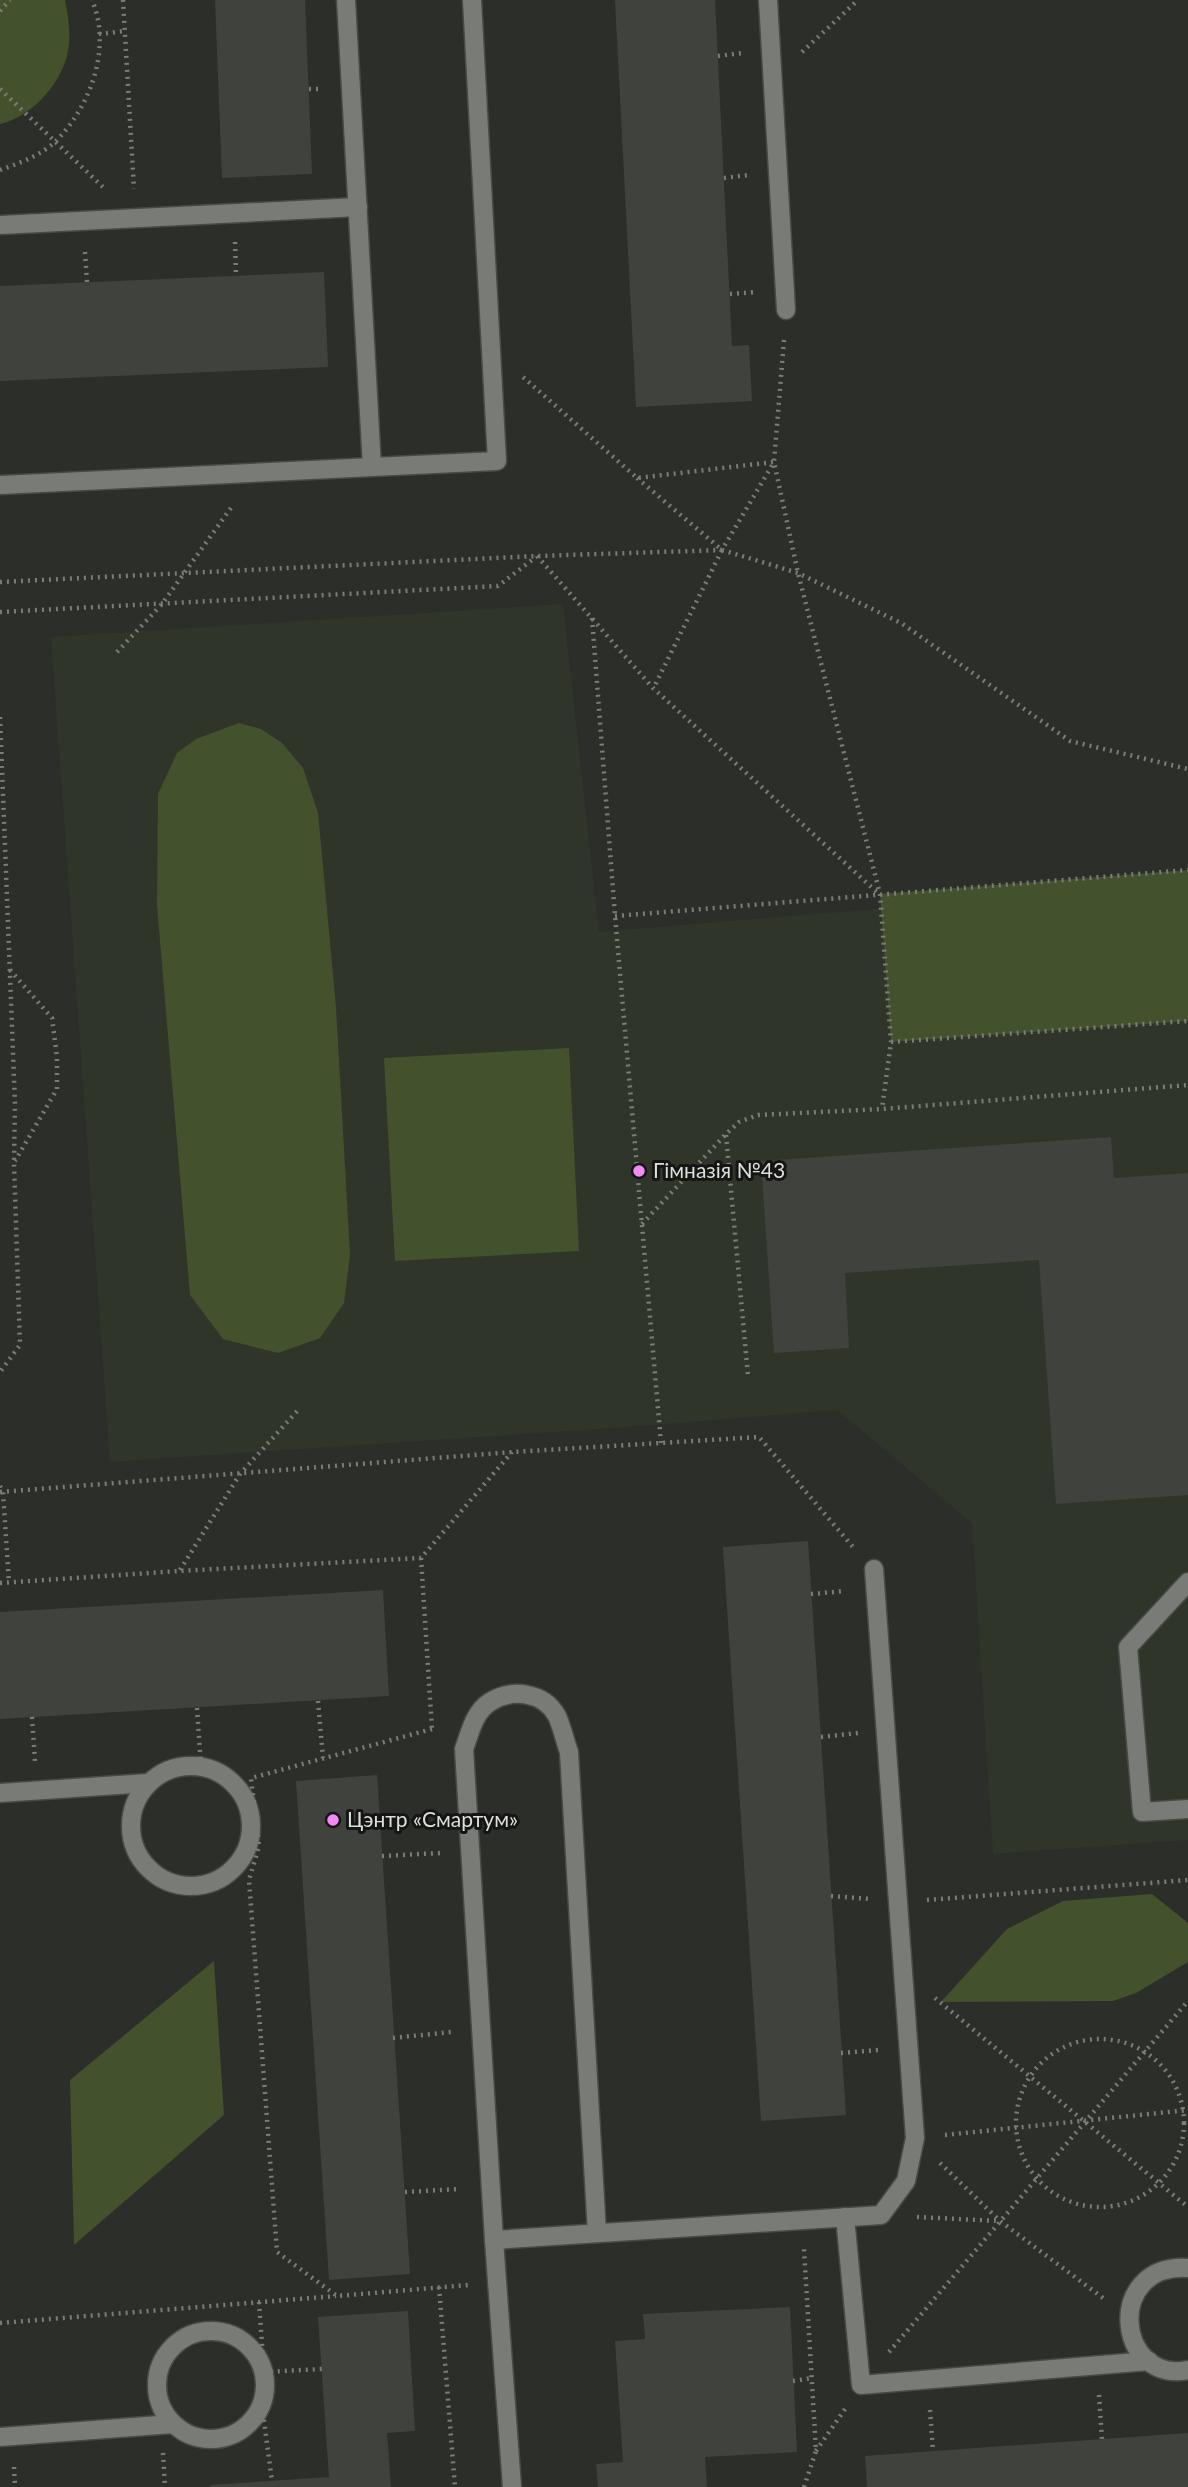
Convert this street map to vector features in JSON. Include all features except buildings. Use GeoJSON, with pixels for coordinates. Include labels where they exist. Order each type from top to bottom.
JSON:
{"type":"FeatureCollection","features":[{"type":"Feature","properties":{"kind":"lane"},"geometry":{"type":"LineString","coordinates":[[346,0],[372,467]]}},
{"type":"Feature","properties":{"kind":"lane"},"geometry":{"type":"LineString","coordinates":[[0,485],[497,461],[472,0]]}},
{"type":"Feature","properties":{"kind":"lane"},"geometry":{"type":"LineString","coordinates":[[768,0],[786,310]]}},
{"type":"Feature","properties":{"kind":"lane"},"geometry":{"type":"LineString","coordinates":[[0,225],[358,207]]}},
{"type":"Feature","properties":{"kind":"lane"},"geometry":{"type":"LineString","coordinates":[[494,2240],[881,2215],[906,2182],[915,2138],[873,1569]]}},
{"type":"Feature","properties":{"kind":"lane"},"geometry":{"type":"LineString","coordinates":[[1188,1582],[1128,1647],[1142,1812],[1188,1809]]}},
{"type":"Feature","properties":{"kind":"lane"},"geometry":{"type":"LineString","coordinates":[[512,2487],[464,1749],[474,1720],[489,1702],[514,1693],[536,1695],[556,1714],[569,1752],[597,2233]]}},
{"type":"Feature","properties":{"kind":"lane"},"geometry":{"type":"LineString","coordinates":[[181,1766],[201,1766],[219,1773],[234,1784],[245,1800],[251,1819],[250,1838],[243,1856],[230,1871],[213,1882],[193,1886],[173,1884],[155,1875],[140,1860],[132,1840],[131,1820],[136,1800],[148,1783],[163,1772],[181,1766]]}},
{"type":"Feature","properties":{"kind":"lane"},"geometry":{"type":"LineString","coordinates":[[0,1793],[148,1783]]}},
{"type":"Feature","properties":{"kind":"lane"},"geometry":{"type":"LineString","coordinates":[[845,2217],[861,2385],[1149,2361]]}},
{"type":"Feature","properties":{"kind":"lane"},"geometry":{"type":"LineString","coordinates":[[1188,2268],[1170,2268],[1154,2274],[1140,2285],[1131,2300],[1128,2317],[1130,2334],[1149,2361],[1165,2369],[1188,2370]]}},
{"type":"Feature","properties":{"kind":"lane"},"geometry":{"type":"LineString","coordinates":[[211,2330],[229,2333],[245,2342],[257,2355],[264,2372],[265,2390],[261,2406],[252,2421],[238,2432],[222,2439],[204,2439],[187,2434],[173,2424],[162,2409],[157,2382],[164,2356],[177,2342],[192,2333],[211,2330]]}},
{"type":"Feature","properties":{"kind":"lane"},"geometry":{"type":"LineString","coordinates":[[0,2437],[173,2424]]}},
{"type":"Feature","properties":{"kind":"path"},"geometry":{"type":"LineString","coordinates":[[0,11],[10,0]]}},
{"type":"Feature","properties":{"kind":"path"},"geometry":{"type":"LineString","coordinates":[[0,170],[24,162],[55,141],[79,114],[94,80],[100,44],[92,0]]}},
{"type":"Feature","properties":{"kind":"path"},"geometry":{"type":"LineString","coordinates":[[123,0],[136,218]]}},
{"type":"Feature","properties":{"kind":"path"},"geometry":{"type":"LineString","coordinates":[[774,79],[858,0]]}},
{"type":"Feature","properties":{"kind":"path"},"geometry":{"type":"LineString","coordinates":[[99,34],[125,31]]}},
{"type":"Feature","properties":{"kind":"path"},"geometry":{"type":"LineString","coordinates":[[0,89],[136,218]]}},
{"type":"Feature","properties":{"kind":"path"},"geometry":{"type":"LineString","coordinates":[[786,310],[774,462],[798,573],[880,894],[891,1042],[882,1109]]}},
{"type":"Feature","properties":{"kind":"path"},"geometry":{"type":"LineString","coordinates":[[491,354],[534,385],[636,478],[722,550]]}},
{"type":"Feature","properties":{"kind":"path"},"geometry":{"type":"LineString","coordinates":[[636,478],[774,462]]}},
{"type":"Feature","properties":{"kind":"path"},"geometry":{"type":"LineString","coordinates":[[653,688],[722,550],[774,462]]}},
{"type":"Feature","properties":{"kind":"path"},"geometry":{"type":"LineString","coordinates":[[117,652],[162,604],[256,473]]}},
{"type":"Feature","properties":{"kind":"path"},"geometry":{"type":"LineString","coordinates":[[0,582],[537,556],[722,550],[798,573],[901,623],[1070,741],[1188,769]]}},
{"type":"Feature","properties":{"kind":"path"},"geometry":{"type":"LineString","coordinates":[[0,612],[498,586],[537,556]]}},
{"type":"Feature","properties":{"kind":"path"},"geometry":{"type":"LineString","coordinates":[[537,556],[653,688],[880,894]]}},
{"type":"Feature","properties":{"kind":"path"},"geometry":{"type":"LineString","coordinates":[[592,618],[660,1443]]}},
{"type":"Feature","properties":{"kind":"path"},"geometry":{"type":"LineString","coordinates":[[0,717],[15,1104],[14,1163],[20,1345],[0,1372]]}},
{"type":"Feature","properties":{"kind":"path"},"geometry":{"type":"LineString","coordinates":[[615,916],[1188,870]]}},
{"type":"Feature","properties":{"kind":"path"},"geometry":{"type":"LineString","coordinates":[[10,969],[52,1018],[57,1057],[57,1089],[14,1163]]}},
{"type":"Feature","properties":{"kind":"path"},"geometry":{"type":"LineString","coordinates":[[891,1042],[1188,1021]]}},
{"type":"Feature","properties":{"kind":"path"},"geometry":{"type":"LineString","coordinates":[[642,1224],[726,1134],[739,1122],[758,1115],[882,1109],[1188,1085]]}},
{"type":"Feature","properties":{"kind":"path"},"geometry":{"type":"LineString","coordinates":[[726,1134],[748,1376]]}},
{"type":"Feature","properties":{"kind":"path"},"geometry":{"type":"LineString","coordinates":[[179,1571],[240,1474],[300,1408]]}},
{"type":"Feature","properties":{"kind":"path"},"geometry":{"type":"LineString","coordinates":[[9,1583],[1,1490],[240,1474],[513,1451],[759,1437],[873,1569]]}},
{"type":"Feature","properties":{"kind":"path"},"geometry":{"type":"LineString","coordinates":[[432,1729],[421,1558],[513,1451]]}},
{"type":"Feature","properties":{"kind":"path"},"geometry":{"type":"LineString","coordinates":[[0,1583],[421,1558]]}},
{"type":"Feature","properties":{"kind":"path"},"geometry":{"type":"LineString","coordinates":[[318,1701],[323,1759]]}},
{"type":"Feature","properties":{"kind":"path"},"geometry":{"type":"LineString","coordinates":[[197,1708],[201,1766]]}},
{"type":"Feature","properties":{"kind":"path"},"geometry":{"type":"LineString","coordinates":[[32,1717],[37,1791]]}},
{"type":"Feature","properties":{"kind":"path"},"geometry":{"type":"LineString","coordinates":[[337,2296],[277,2252],[249,1880],[259,1846],[251,1778],[432,1729],[464,1749]]}},
{"type":"Feature","properties":{"kind":"path"},"geometry":{"type":"LineString","coordinates":[[382,1856],[471,1851]]}},
{"type":"Feature","properties":{"kind":"path"},"geometry":{"type":"LineString","coordinates":[[898,1902],[1188,1881]]}},
{"type":"Feature","properties":{"kind":"path"},"geometry":{"type":"LineString","coordinates":[[904,1983],[941,2002],[1188,2207]]}},
{"type":"Feature","properties":{"kind":"path"},"geometry":{"type":"LineString","coordinates":[[804,2487],[816,2451],[861,2385],[1188,2001]]}},
{"type":"Feature","properties":{"kind":"path"},"geometry":{"type":"LineString","coordinates":[[393,2038],[481,2029]]}},
{"type":"Feature","properties":{"kind":"path"},"geometry":{"type":"LineString","coordinates":[[1107,2039],[1145,2050],[1168,2074],[1185,2110],[1182,2138],[1176,2159],[1159,2183],[1143,2195],[1119,2205],[1092,2207],[1066,2200],[1036,2179],[1027,2165],[1015,2127],[1023,2087],[1030,2075],[1058,2049],[1082,2040],[1107,2039]]}},
{"type":"Feature","properties":{"kind":"path"},"geometry":{"type":"LineString","coordinates":[[841,2053],[908,2047]]}},
{"type":"Feature","properties":{"kind":"path"},"geometry":{"type":"LineString","coordinates":[[915,2138],[1185,2110]]}},
{"type":"Feature","properties":{"kind":"path"},"geometry":{"type":"LineString","coordinates":[[915,2138],[1000,2221],[1128,2317]]}},
{"type":"Feature","properties":{"kind":"path"},"geometry":{"type":"LineString","coordinates":[[405,2192],[491,2187]]}},
{"type":"Feature","properties":{"kind":"path"},"geometry":{"type":"LineString","coordinates":[[881,2215],[1000,2221]]}},
{"type":"Feature","properties":{"kind":"path"},"geometry":{"type":"LineString","coordinates":[[803,2220],[816,2451]]}},
{"type":"Feature","properties":{"kind":"path"},"geometry":{"type":"LineString","coordinates":[[0,2323],[497,2282]]}},
{"type":"Feature","properties":{"kind":"path"},"geometry":{"type":"LineString","coordinates":[[439,2287],[455,2487]]}},
{"type":"Feature","properties":{"kind":"path"},"geometry":{"type":"LineString","coordinates":[[259,2302],[264,2372],[322,2369]]}},
{"type":"Feature","properties":{"kind":"path"},"geometry":{"type":"LineString","coordinates":[[1097,2366],[1102,2439]]}},
{"type":"Feature","properties":{"kind":"path"},"geometry":{"type":"LineString","coordinates":[[793,2381],[812,2378]]}},
{"type":"Feature","properties":{"kind":"path"},"geometry":{"type":"LineString","coordinates":[[928,2379],[933,2451]]}},
{"type":"Feature","properties":{"kind":"path"},"geometry":{"type":"LineString","coordinates":[[261,2406],[272,2481]]}},
{"type":"Feature","properties":{"kind":"shaded area","name":"Гімназія №43"},"geometry":{"type":"Polygon","coordinates":[[[563,604],[599,932],[1188,883],[1188,1840],[993,1854],[972,1523],[837,1410],[110,1462],[51,637],[563,604]]]}},
{"type":"Feature","properties":{"kind":"green space"},"geometry":{"type":"Polygon","coordinates":[[[0,0],[65,0],[69,44],[62,70],[46,94],[25,113],[0,124],[0,0]]]}},
{"type":"Feature","properties":{"kind":"green space"},"geometry":{"type":"Polygon","coordinates":[[[239,723],[261,729],[282,743],[303,768],[318,813],[336,1007],[350,1255],[344,1303],[320,1338],[278,1353],[223,1339],[190,1295],[157,905],[158,794],[177,753],[196,739],[239,723]]]}},
{"type":"Feature","properties":{"kind":"green space"},"geometry":{"type":"Polygon","coordinates":[[[1188,870],[1188,1021],[891,1042],[880,894],[1188,870]]]}},
{"type":"Feature","properties":{"kind":"green space"},"geometry":{"type":"Polygon","coordinates":[[[569,1048],[579,1251],[395,1261],[384,1058],[569,1048]]]}},
{"type":"Feature","properties":{"kind":"green space"},"geometry":{"type":"Polygon","coordinates":[[[1152,1894],[1188,1923],[1188,1962],[1136,1993],[1113,2001],[941,2002],[1007,1929],[1063,1901],[1152,1894]]]}},
{"type":"Feature","properties":{"kind":"green space"},"geometry":{"type":"Polygon","coordinates":[[[214,1961],[224,2115],[74,2245],[70,2080],[214,1961]]]}},
{"type":"Feature","properties":{"kind":"place","name":"Гімназія №43"},"geometry":{"type":"Point","coordinates":[639,1171]}},
{"type":"Feature","properties":{"kind":"place","name":"Цэнтр «Смартум»"},"geometry":{"type":"Point","coordinates":[333,1820]}}]}
